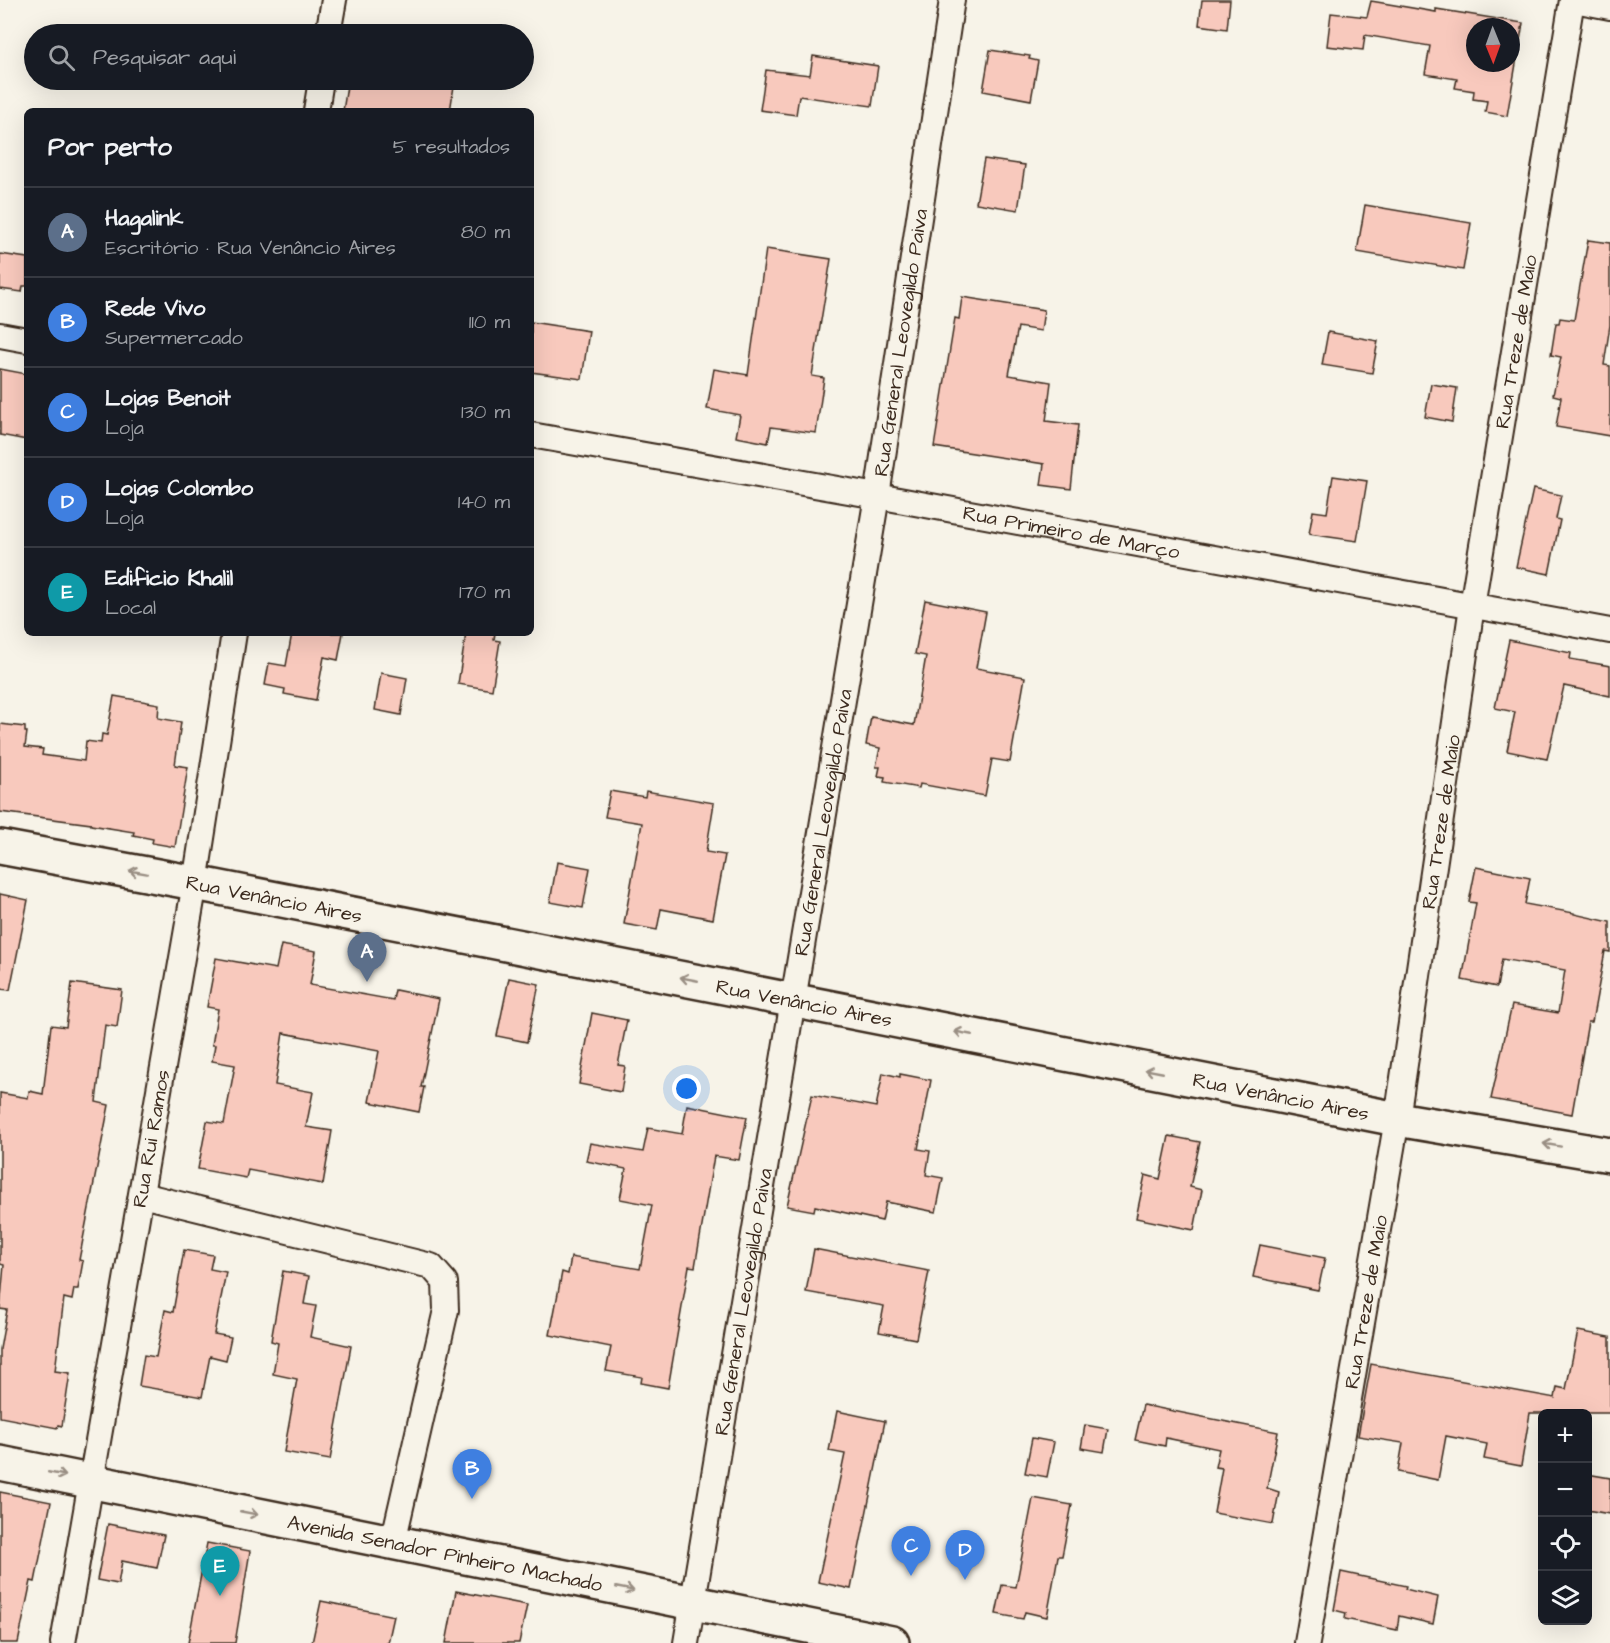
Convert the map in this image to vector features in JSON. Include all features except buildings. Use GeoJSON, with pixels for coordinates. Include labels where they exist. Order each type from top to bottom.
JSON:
{"type":"FeatureCollection","features":[{"type":"Feature","properties":{"kind":"main road","name":"Rua Venâncio Aires"},"geometry":{"type":"LineString","coordinates":[[0,847],[793,999],[1397,1119],[1610,1155]]}},
{"type":"Feature","properties":{"kind":"main road","name":"Avenida Senador Pinheiro Machado"},"geometry":{"type":"LineString","coordinates":[[0,1463],[892,1643]]}},
{"type":"Feature","properties":{"kind":"street"},"geometry":{"type":"LineString","coordinates":[[330,24],[334,0]]}},
{"type":"Feature","properties":{"kind":"street","name":"Rua General Leovegildo Paiva"},"geometry":{"type":"LineString","coordinates":[[686,1643],[877,496],[952,0]]}},
{"type":"Feature","properties":{"kind":"street"},"geometry":{"type":"LineString","coordinates":[[1573,0],[1610,7]]}},
{"type":"Feature","properties":{"kind":"street","name":"Rua Treze de Maio"},"geometry":{"type":"LineString","coordinates":[[1307,1643],[1397,1119],[1472,606],[1573,0]]}},
{"type":"Feature","properties":{"kind":"street"},"geometry":{"type":"LineString","coordinates":[[316,108],[319,90]]}},
{"type":"Feature","properties":{"kind":"street"},"geometry":{"type":"LineString","coordinates":[[0,335],[24,339]]}},
{"type":"Feature","properties":{"kind":"street","name":"Rua Primeiro de Março"},"geometry":{"type":"LineString","coordinates":[[534,436],[877,496],[1610,631]]}},
{"type":"Feature","properties":{"kind":"street","name":"Rua Rui Ramos"},"geometry":{"type":"LineString","coordinates":[[63,1643],[195,883],[234,636]]}},
{"type":"Feature","properties":{"kind":"street"},"geometry":{"type":"LineString","coordinates":[[142,1195],[430,1266],[445,1282],[446,1310],[393,1542]]}},
{"type":"Feature","properties":{"kind":"place","name":"Hagalink"},"geometry":{"type":"Point","coordinates":[367,982]}},
{"type":"Feature","properties":{"kind":"place","name":"Rede Vivo"},"geometry":{"type":"Point","coordinates":[472,1499]}},
{"type":"Feature","properties":{"kind":"place","name":"Lojas Benoit"},"geometry":{"type":"Point","coordinates":[911,1576]}},
{"type":"Feature","properties":{"kind":"place","name":"Lojas Colombo"},"geometry":{"type":"Point","coordinates":[965,1580]}},
{"type":"Feature","properties":{"kind":"place","name":"Edificio Khalil"},"geometry":{"type":"Point","coordinates":[220,1596]}}]}
